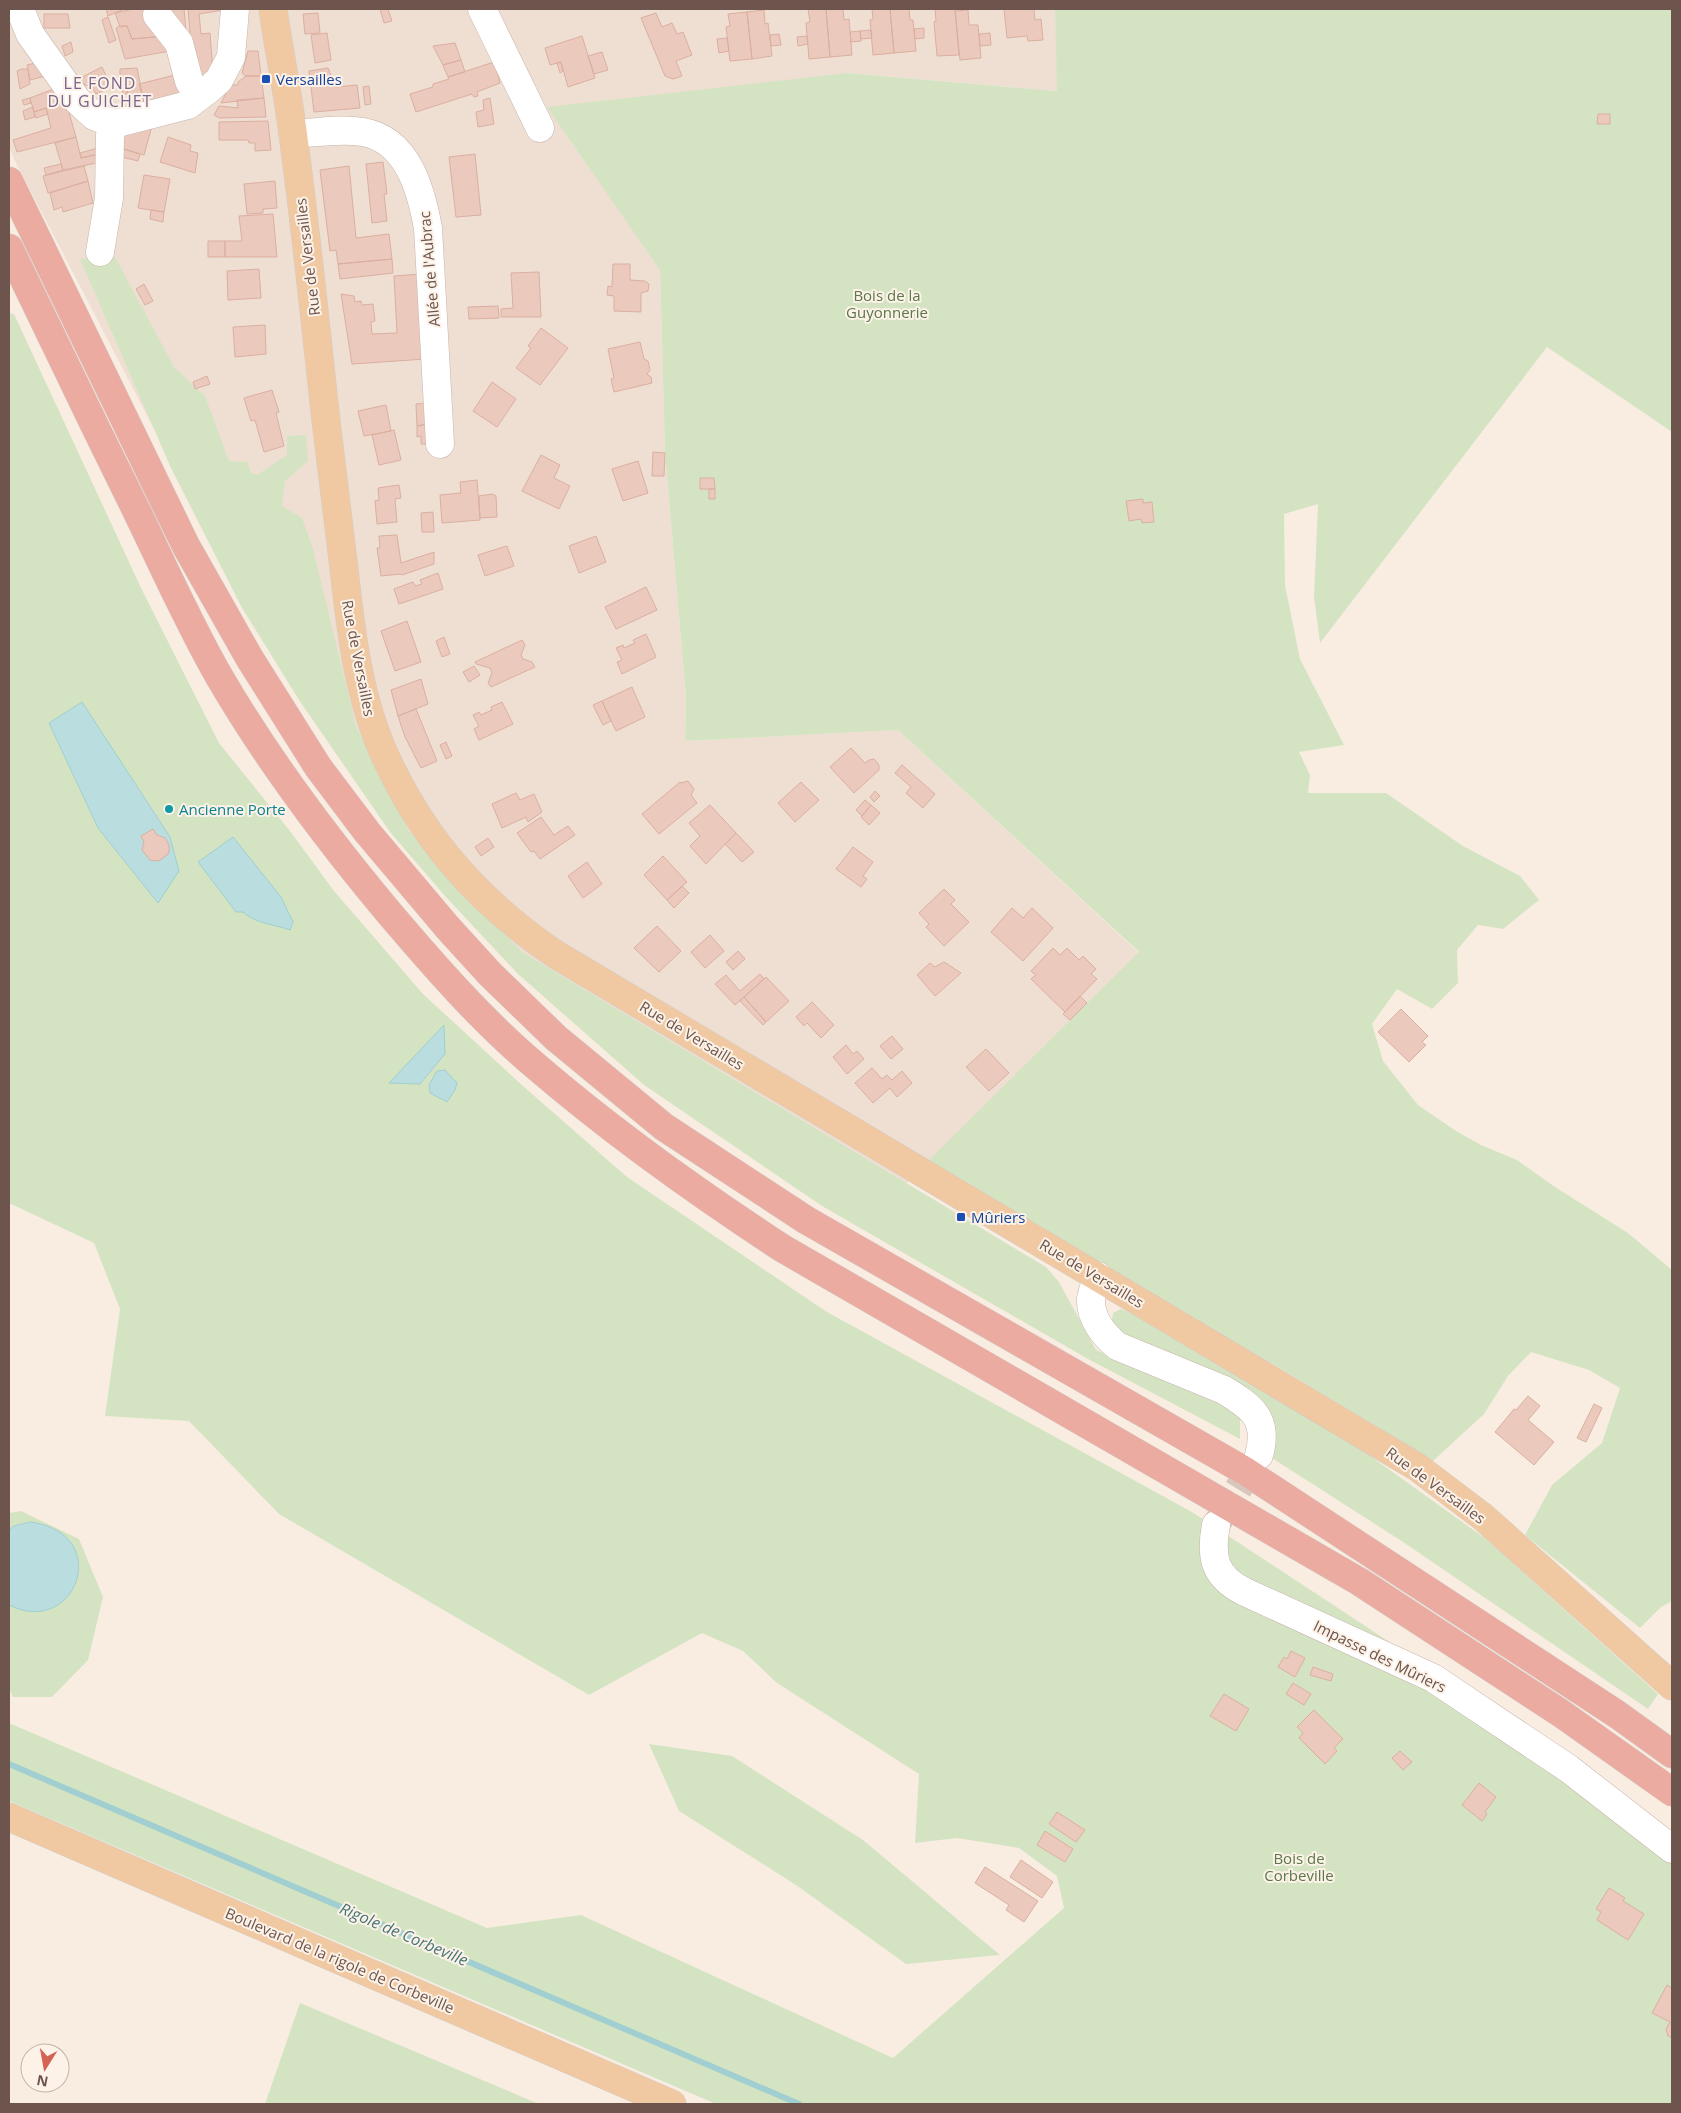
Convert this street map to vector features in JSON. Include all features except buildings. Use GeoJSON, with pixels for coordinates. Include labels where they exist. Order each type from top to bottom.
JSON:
{"type":"FeatureCollection","features":[{"type":"Feature","properties":{"kind":"highway"},"geometry":{"type":"LineString","coordinates":[[9,181],[186,546],[250,659],[318,767],[379,847],[490,974],[556,1038],[664,1127],[806,1220],[1244,1471],[1618,1715],[1672,1754]]}},
{"type":"Feature","properties":{"kind":"highway"},"geometry":{"type":"LineString","coordinates":[[9,248],[160,560],[220,677],[286,780],[340,855],[421,950],[468,1002],[537,1068],[640,1150],[714,1204],[782,1248],[1360,1582],[1562,1714],[1672,1792]]}},
{"type":"Feature","properties":{"kind":"main road","name":"Rue de Versailles"},"geometry":{"type":"LineString","coordinates":[[273,9],[293,134],[347,596],[359,673],[371,721],[385,757],[422,824],[464,878],[497,910],[527,935],[555,954],[1098,1276],[1417,1468],[1483,1517],[1672,1686]]}},
{"type":"Feature","properties":{"kind":"main road","name":"Boulevard de la rigole de Corbeville"},"geometry":{"type":"LineString","coordinates":[[9,1817],[672,2104]]}},
{"type":"Feature","properties":{"kind":"street"},"geometry":{"type":"LineString","coordinates":[[20,9],[30,34],[77,100],[94,116],[114,124],[188,105],[218,80],[231,58],[236,9]]}},
{"type":"Feature","properties":{"kind":"street"},"geometry":{"type":"LineString","coordinates":[[482,9],[540,128]]}},
{"type":"Feature","properties":{"kind":"street"},"geometry":{"type":"LineString","coordinates":[[157,15],[179,44],[189,81],[198,97]]}},
{"type":"Feature","properties":{"kind":"street"},"geometry":{"type":"LineString","coordinates":[[100,252],[109,198],[110,135],[114,124]]}},
{"type":"Feature","properties":{"kind":"street","name":"Allée de l'Aubrac"},"geometry":{"type":"LineString","coordinates":[[293,134],[364,132],[392,146],[409,165],[422,194],[428,228],[440,444]]}},
{"type":"Feature","properties":{"kind":"street"},"geometry":{"type":"LineString","coordinates":[[1098,1276],[1091,1299],[1093,1312],[1107,1338],[1117,1346],[1224,1390],[1240,1400],[1258,1418],[1263,1433],[1259,1455]]}},
{"type":"Feature","properties":{"kind":"street","name":"Impasse des Mûriers"},"geometry":{"type":"LineString","coordinates":[[1216,1525],[1213,1542],[1215,1560],[1225,1581],[1245,1592],[1433,1678],[1569,1769],[1672,1850]]}},
{"type":"Feature","properties":{"kind":"shaded area"},"geometry":{"type":"Polygon","coordinates":[[[9,9],[1055,9],[1058,91],[847,73],[660,270],[665,452],[686,698],[685,741],[898,730],[1139,953],[905,1185],[511,957],[435,881],[195,508],[14,159],[9,147],[9,9]]]}},
{"type":"Feature","properties":{"kind":"green space","name":"Bois de la Guyonnerie"},"geometry":{"type":"Polygon","coordinates":[[[1055,9],[1672,9],[1672,432],[1547,347],[1320,643],[1314,597],[1318,504],[1284,514],[1285,585],[1300,659],[1344,745],[1299,752],[1310,775],[1308,793],[1386,793],[1463,846],[1520,876],[1539,900],[1503,929],[1478,925],[1457,950],[1458,983],[1432,1009],[1397,989],[1372,1024],[1383,1061],[1418,1105],[1456,1131],[1481,1145],[1517,1160],[1555,1187],[1628,1233],[1672,1270],[1672,1601],[1661,1607],[1640,1628],[1525,1535],[1552,1485],[1602,1443],[1620,1388],[1589,1370],[1531,1352],[1508,1376],[1484,1414],[1432,1462],[1391,1435],[1269,1362],[1004,1211],[928,1161],[1139,952],[898,730],[685,741],[686,698],[665,452],[660,270],[547,107],[847,73],[1057,91],[1055,9]]]}},
{"type":"Feature","properties":{"kind":"green space"},"geometry":{"type":"Polygon","coordinates":[[[115,257],[174,367],[205,396],[229,461],[247,462],[251,473],[257,475],[287,455],[287,436],[306,435],[308,461],[285,481],[282,506],[302,518],[313,549],[356,726],[409,831],[522,952],[1046,1267],[1059,1282],[1096,1350],[1240,1411],[1240,1439],[1088,1359],[822,1206],[644,1085],[518,974],[445,896],[390,832],[299,700],[242,608],[171,468],[80,259],[115,257]]]}},
{"type":"Feature","properties":{"kind":"green space","name":"Bois de Corbeville"},"geometry":{"type":"Polygon","coordinates":[[[9,313],[14,314],[142,590],[219,743],[290,831],[334,891],[423,994],[523,1086],[627,1177],[827,1312],[1192,1512],[1564,1757],[1672,1854],[1672,2104],[716,2104],[9,1801],[9,1723],[487,1928],[581,1915],[893,2058],[1064,1908],[1057,1876],[1019,1848],[957,1838],[915,1843],[919,1774],[777,1683],[743,1651],[702,1633],[589,1695],[279,1514],[189,1421],[105,1416],[120,1309],[94,1243],[9,1203],[9,313]]]}},
{"type":"Feature","properties":{"kind":"green space"},"geometry":{"type":"Polygon","coordinates":[[[1121,1309],[1136,1315],[1348,1440],[1486,1539],[1658,1694],[1648,1709],[1403,1542],[1269,1456],[1272,1425],[1122,1338],[1111,1325],[1113,1313],[1121,1309]]]}},
{"type":"Feature","properties":{"kind":"green space"},"geometry":{"type":"Polygon","coordinates":[[[21,1511],[79,1539],[103,1597],[88,1660],[52,1697],[13,1697],[9,1688],[9,1513],[21,1511]]]}},
{"type":"Feature","properties":{"kind":"green space"},"geometry":{"type":"Polygon","coordinates":[[[649,1744],[732,1756],[863,1840],[1000,1955],[906,1964],[796,1885],[679,1811],[649,1744]]]}},
{"type":"Feature","properties":{"kind":"green space"},"geometry":{"type":"Polygon","coordinates":[[[300,2003],[539,2104],[265,2104],[300,2003]]]}},
{"type":"Feature","properties":{"kind":"water"},"geometry":{"type":"Polygon","coordinates":[[[82,702],[170,837],[179,871],[158,903],[98,828],[49,723],[82,702]]]}},
{"type":"Feature","properties":{"kind":"water"},"geometry":{"type":"Polygon","coordinates":[[[233,837],[281,897],[293,922],[290,930],[259,921],[243,912],[236,912],[198,862],[233,837]]]}},
{"type":"Feature","properties":{"kind":"water"},"geometry":{"type":"Polygon","coordinates":[[[444,1025],[445,1054],[420,1084],[389,1083],[444,1025]]]}},
{"type":"Feature","properties":{"kind":"water"},"geometry":{"type":"Polygon","coordinates":[[[445,1070],[457,1083],[447,1102],[430,1093],[429,1085],[437,1071],[445,1070]]]}},
{"type":"Feature","properties":{"kind":"water"},"geometry":{"type":"Polygon","coordinates":[[[30,1522],[56,1530],[72,1544],[78,1562],[76,1580],[68,1597],[52,1608],[33,1612],[9,1605],[9,1530],[14,1526],[30,1522]]]}},
{"type":"Feature","properties":{"kind":"waterway","name":"Rigole de Corbeville"},"geometry":{"type":"LineString","coordinates":[[9,1764],[799,2104]]}},
{"type":"Feature","properties":{"kind":"tunnel"},"geometry":{"type":"LineString","coordinates":[[1216,1525],[1259,1455]]}},
{"type":"Feature","properties":{"kind":"place","name":"Versailles"},"geometry":{"type":"Point","coordinates":[266,79]}},
{"type":"Feature","properties":{"kind":"place","name":"Ancienne Porte"},"geometry":{"type":"Point","coordinates":[169,809]}},
{"type":"Feature","properties":{"kind":"place","name":"Mûriers"},"geometry":{"type":"Point","coordinates":[961,1217]}},
{"type":"Feature","properties":{"kind":"district","name":"LE FOND DU GUICHET"},"geometry":{"type":"Point","coordinates":[100,92]}}]}
